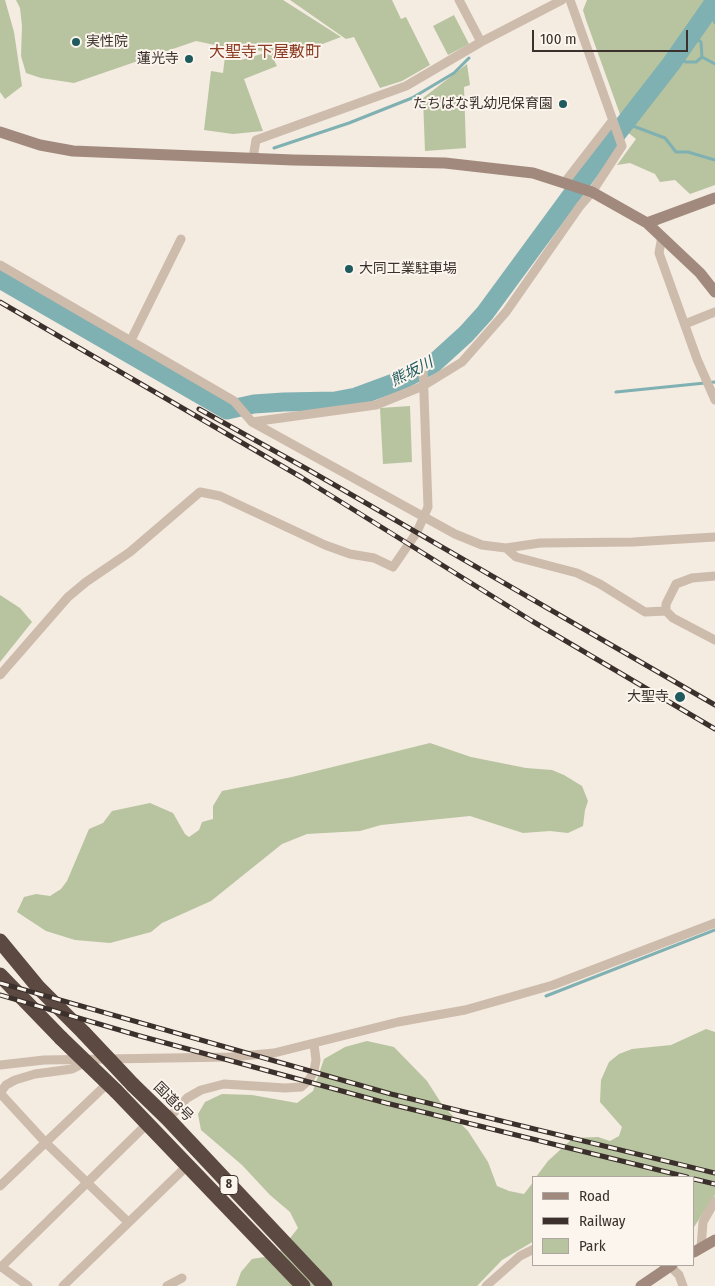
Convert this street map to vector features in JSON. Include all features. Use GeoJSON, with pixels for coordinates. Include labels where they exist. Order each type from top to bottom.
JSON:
{"type":"FeatureCollection","features":[{"type":"Feature","properties":{"kind":"highway","name":"国道8号"},"geometry":{"type":"LineString","coordinates":[[0,940],[38,988],[168,1119],[325,1286]]}},
{"type":"Feature","properties":{"kind":"highway","name":"8"},"geometry":{"type":"LineString","coordinates":[[0,975],[189,1164],[303,1286]]}},
{"type":"Feature","properties":{"kind":"street"},"geometry":{"type":"LineString","coordinates":[[459,0],[481,42]]}},
{"type":"Feature","properties":{"kind":"street"},"geometry":{"type":"LineString","coordinates":[[253,158],[256,140],[406,86],[481,42],[562,0]]}},
{"type":"Feature","properties":{"kind":"street"},"geometry":{"type":"LineString","coordinates":[[250,419],[332,413],[376,405],[423,386],[462,362],[499,320],[592,192],[622,146],[570,0]]}},
{"type":"Feature","properties":{"kind":"street"},"geometry":{"type":"LineString","coordinates":[[567,182],[614,122]]}},
{"type":"Feature","properties":{"kind":"street"},"geometry":{"type":"LineString","coordinates":[[0,132],[40,145],[73,151],[454,164],[509,168],[567,182],[592,192],[647,224],[700,273],[715,292]]}},
{"type":"Feature","properties":{"kind":"street"},"geometry":{"type":"LineString","coordinates":[[647,224],[715,198]]}},
{"type":"Feature","properties":{"kind":"street"},"geometry":{"type":"LineString","coordinates":[[662,236],[659,253],[715,400]]}},
{"type":"Feature","properties":{"kind":"street"},"geometry":{"type":"LineString","coordinates":[[130,340],[181,239]]}},
{"type":"Feature","properties":{"kind":"street"},"geometry":{"type":"LineString","coordinates":[[0,265],[234,401],[250,419],[455,534],[482,545],[506,548],[540,543],[633,542],[715,537]]}},
{"type":"Feature","properties":{"kind":"street"},"geometry":{"type":"LineString","coordinates":[[685,324],[715,312]]}},
{"type":"Feature","properties":{"kind":"street"},"geometry":{"type":"LineString","coordinates":[[0,675],[16,654],[68,596],[130,552],[200,492],[220,496],[325,545],[350,554],[374,558],[393,567],[409,544],[428,507],[423,366]]}},
{"type":"Feature","properties":{"kind":"street"},"geometry":{"type":"LineString","coordinates":[[506,548],[516,557],[577,573],[600,584],[645,612],[666,611]]}},
{"type":"Feature","properties":{"kind":"street"},"geometry":{"type":"LineString","coordinates":[[715,576],[692,578],[676,584],[666,604],[666,611],[673,618],[715,640]]}},
{"type":"Feature","properties":{"kind":"street"},"geometry":{"type":"LineString","coordinates":[[0,1065],[44,1060],[89,1061],[182,1056],[231,1057],[274,1053],[398,1022],[465,1010],[553,985],[715,923]]}},
{"type":"Feature","properties":{"kind":"street"},"geometry":{"type":"LineString","coordinates":[[168,1119],[187,1098],[201,1090],[224,1084],[285,1088],[301,1087],[309,1080],[314,1071],[316,1060],[314,1044]]}},
{"type":"Feature","properties":{"kind":"street"},"geometry":{"type":"LineString","coordinates":[[89,1061],[72,1069],[34,1074],[15,1080],[6,1085],[0,1093],[45,1142],[89,1182],[128,1222]]}},
{"type":"Feature","properties":{"kind":"street"},"geometry":{"type":"LineString","coordinates":[[1,1184],[45,1142],[112,1087]]}},
{"type":"Feature","properties":{"kind":"street"},"geometry":{"type":"LineString","coordinates":[[28,1286],[0,1266],[148,1123]]}},
{"type":"Feature","properties":{"kind":"street"},"geometry":{"type":"LineString","coordinates":[[63,1286],[189,1164]]}},
{"type":"Feature","properties":{"kind":"street"},"geometry":{"type":"LineString","coordinates":[[697,1250],[703,1222],[715,1201]]}},
{"type":"Feature","properties":{"kind":"street"},"geometry":{"type":"LineString","coordinates":[[697,1250],[715,1240]]}},
{"type":"Feature","properties":{"kind":"street"},"geometry":{"type":"LineString","coordinates":[[486,1286],[520,1256],[532,1250]]}},
{"type":"Feature","properties":{"kind":"street"},"geometry":{"type":"LineString","coordinates":[[641,1286],[668,1266]]}},
{"type":"Feature","properties":{"kind":"street"},"geometry":{"type":"LineString","coordinates":[[670,1266],[679,1275],[683,1286]]}},
{"type":"Feature","properties":{"kind":"street"},"geometry":{"type":"LineString","coordinates":[[167,1286],[182,1278]]}},
{"type":"Feature","properties":{"kind":"green space"},"geometry":{"type":"Polygon","coordinates":[[[0,0],[5,0],[14,32],[22,86],[5,99],[0,92],[0,0]]]}},
{"type":"Feature","properties":{"kind":"green space"},"geometry":{"type":"Polygon","coordinates":[[[16,0],[283,0],[341,37],[280,60],[265,51],[234,49],[196,41],[74,83],[41,78],[26,73],[21,56],[22,26],[20,8],[16,0]]]}},
{"type":"Feature","properties":{"kind":"green space"},"geometry":{"type":"Polygon","coordinates":[[[290,0],[392,0],[401,19],[406,17],[430,65],[402,81],[380,88],[354,37],[346,39],[290,0]]]}},
{"type":"Feature","properties":{"kind":"green space"},"geometry":{"type":"Polygon","coordinates":[[[587,0],[715,0],[715,185],[690,194],[675,180],[660,182],[655,174],[630,163],[617,165],[636,139],[626,131],[586,20],[583,10],[587,0]]]}},
{"type":"Feature","properties":{"kind":"green space"},"geometry":{"type":"Polygon","coordinates":[[[454,15],[469,44],[448,55],[433,26],[454,15]]]}},
{"type":"Feature","properties":{"kind":"green space"},"geometry":{"type":"Polygon","coordinates":[[[226,48],[242,50],[241,60],[265,53],[272,56],[277,66],[244,79],[263,131],[233,134],[204,130],[211,71],[223,73],[226,48]]]}},
{"type":"Feature","properties":{"kind":"green space"},"geometry":{"type":"Polygon","coordinates":[[[467,64],[470,85],[464,87],[466,148],[425,151],[423,98],[467,64]]]}},
{"type":"Feature","properties":{"kind":"green space"},"geometry":{"type":"Polygon","coordinates":[[[410,406],[412,462],[383,464],[380,408],[410,406]]]}},
{"type":"Feature","properties":{"kind":"green space"},"geometry":{"type":"Polygon","coordinates":[[[0,595],[20,608],[32,622],[0,662],[0,595]]]}},
{"type":"Feature","properties":{"kind":"green space"},"geometry":{"type":"Polygon","coordinates":[[[430,743],[471,757],[526,768],[552,770],[564,775],[582,786],[588,801],[583,826],[568,833],[550,831],[523,833],[470,816],[381,825],[360,831],[307,834],[282,844],[211,901],[162,923],[151,932],[110,943],[75,940],[46,931],[17,912],[24,897],[36,894],[50,896],[61,889],[67,881],[89,829],[103,823],[112,811],[150,803],[173,813],[185,834],[189,837],[199,830],[202,822],[213,819],[213,806],[222,791],[292,777],[430,743]]]}},
{"type":"Feature","properties":{"kind":"green space"},"geometry":{"type":"Polygon","coordinates":[[[706,1029],[715,1032],[715,1195],[695,1225],[695,1176],[537,1176],[548,1161],[573,1138],[598,1137],[610,1141],[619,1136],[622,1127],[600,1102],[601,1080],[609,1062],[619,1054],[632,1049],[671,1045],[706,1029]]]}},
{"type":"Feature","properties":{"kind":"green space"},"geometry":{"type":"Polygon","coordinates":[[[367,1041],[394,1047],[427,1081],[443,1106],[468,1131],[488,1162],[497,1186],[524,1194],[532,1184],[532,1242],[502,1260],[477,1286],[236,1286],[241,1272],[252,1259],[277,1255],[298,1228],[290,1212],[270,1195],[242,1165],[201,1130],[198,1114],[205,1102],[222,1094],[252,1095],[297,1103],[313,1091],[324,1059],[345,1047],[367,1041]]]}},
{"type":"Feature","properties":{"kind":"waterway","name":"熊坂川"},"geometry":{"type":"LineString","coordinates":[[0,279],[227,410],[254,404],[335,401],[356,397],[402,380],[433,364],[466,334],[485,313],[615,136],[671,64],[715,1]]}},
{"type":"Feature","properties":{"kind":"waterway"},"geometry":{"type":"LineString","coordinates":[[709,9],[715,23]]}},
{"type":"Feature","properties":{"kind":"waterway"},"geometry":{"type":"LineString","coordinates":[[691,36],[701,42],[702,57]]}},
{"type":"Feature","properties":{"kind":"waterway"},"geometry":{"type":"LineString","coordinates":[[676,58],[686,62],[696,62],[702,57],[715,64]]}},
{"type":"Feature","properties":{"kind":"waterway"},"geometry":{"type":"LineString","coordinates":[[274,148],[349,123],[412,98],[454,73],[469,58]]}},
{"type":"Feature","properties":{"kind":"waterway"},"geometry":{"type":"LineString","coordinates":[[625,123],[665,138],[676,152],[688,152],[715,160]]}},
{"type":"Feature","properties":{"kind":"waterway"},"geometry":{"type":"LineString","coordinates":[[616,392],[715,382]]}},
{"type":"Feature","properties":{"kind":"waterway"},"geometry":{"type":"LineString","coordinates":[[546,996],[715,930]]}},
{"type":"Feature","properties":{"kind":"railway"},"geometry":{"type":"LineString","coordinates":[[0,302],[301,477],[532,621],[715,729]]}},
{"type":"Feature","properties":{"kind":"railway"},"geometry":{"type":"LineString","coordinates":[[199,409],[307,469],[715,705]]}},
{"type":"Feature","properties":{"kind":"railway"},"geometry":{"type":"LineString","coordinates":[[0,983],[391,1094],[715,1173]]}},
{"type":"Feature","properties":{"kind":"railway"},"geometry":{"type":"LineString","coordinates":[[0,995],[140,1036],[386,1103],[683,1176]]}},
{"type":"Feature","properties":{"kind":"railway"},"geometry":{"type":"LineString","coordinates":[[695,1179],[715,1184]]}},
{"type":"Feature","properties":{"kind":"place","name":"実性院"},"geometry":{"type":"Point","coordinates":[76,42]}},
{"type":"Feature","properties":{"kind":"place","name":"蓮光寺"},"geometry":{"type":"Point","coordinates":[189,59]}},
{"type":"Feature","properties":{"kind":"place","name":"たちばな乳幼児保育園"},"geometry":{"type":"Point","coordinates":[563,104]}},
{"type":"Feature","properties":{"kind":"place","name":"大同工業駐車場"},"geometry":{"type":"Point","coordinates":[349,269]}},
{"type":"Feature","properties":{"kind":"place","name":"大聖寺"},"geometry":{"type":"Point","coordinates":[680,697]}},
{"type":"Feature","properties":{"kind":"district","name":"大聖寺下屋敷町"},"geometry":{"type":"Point","coordinates":[265,53]}}]}
